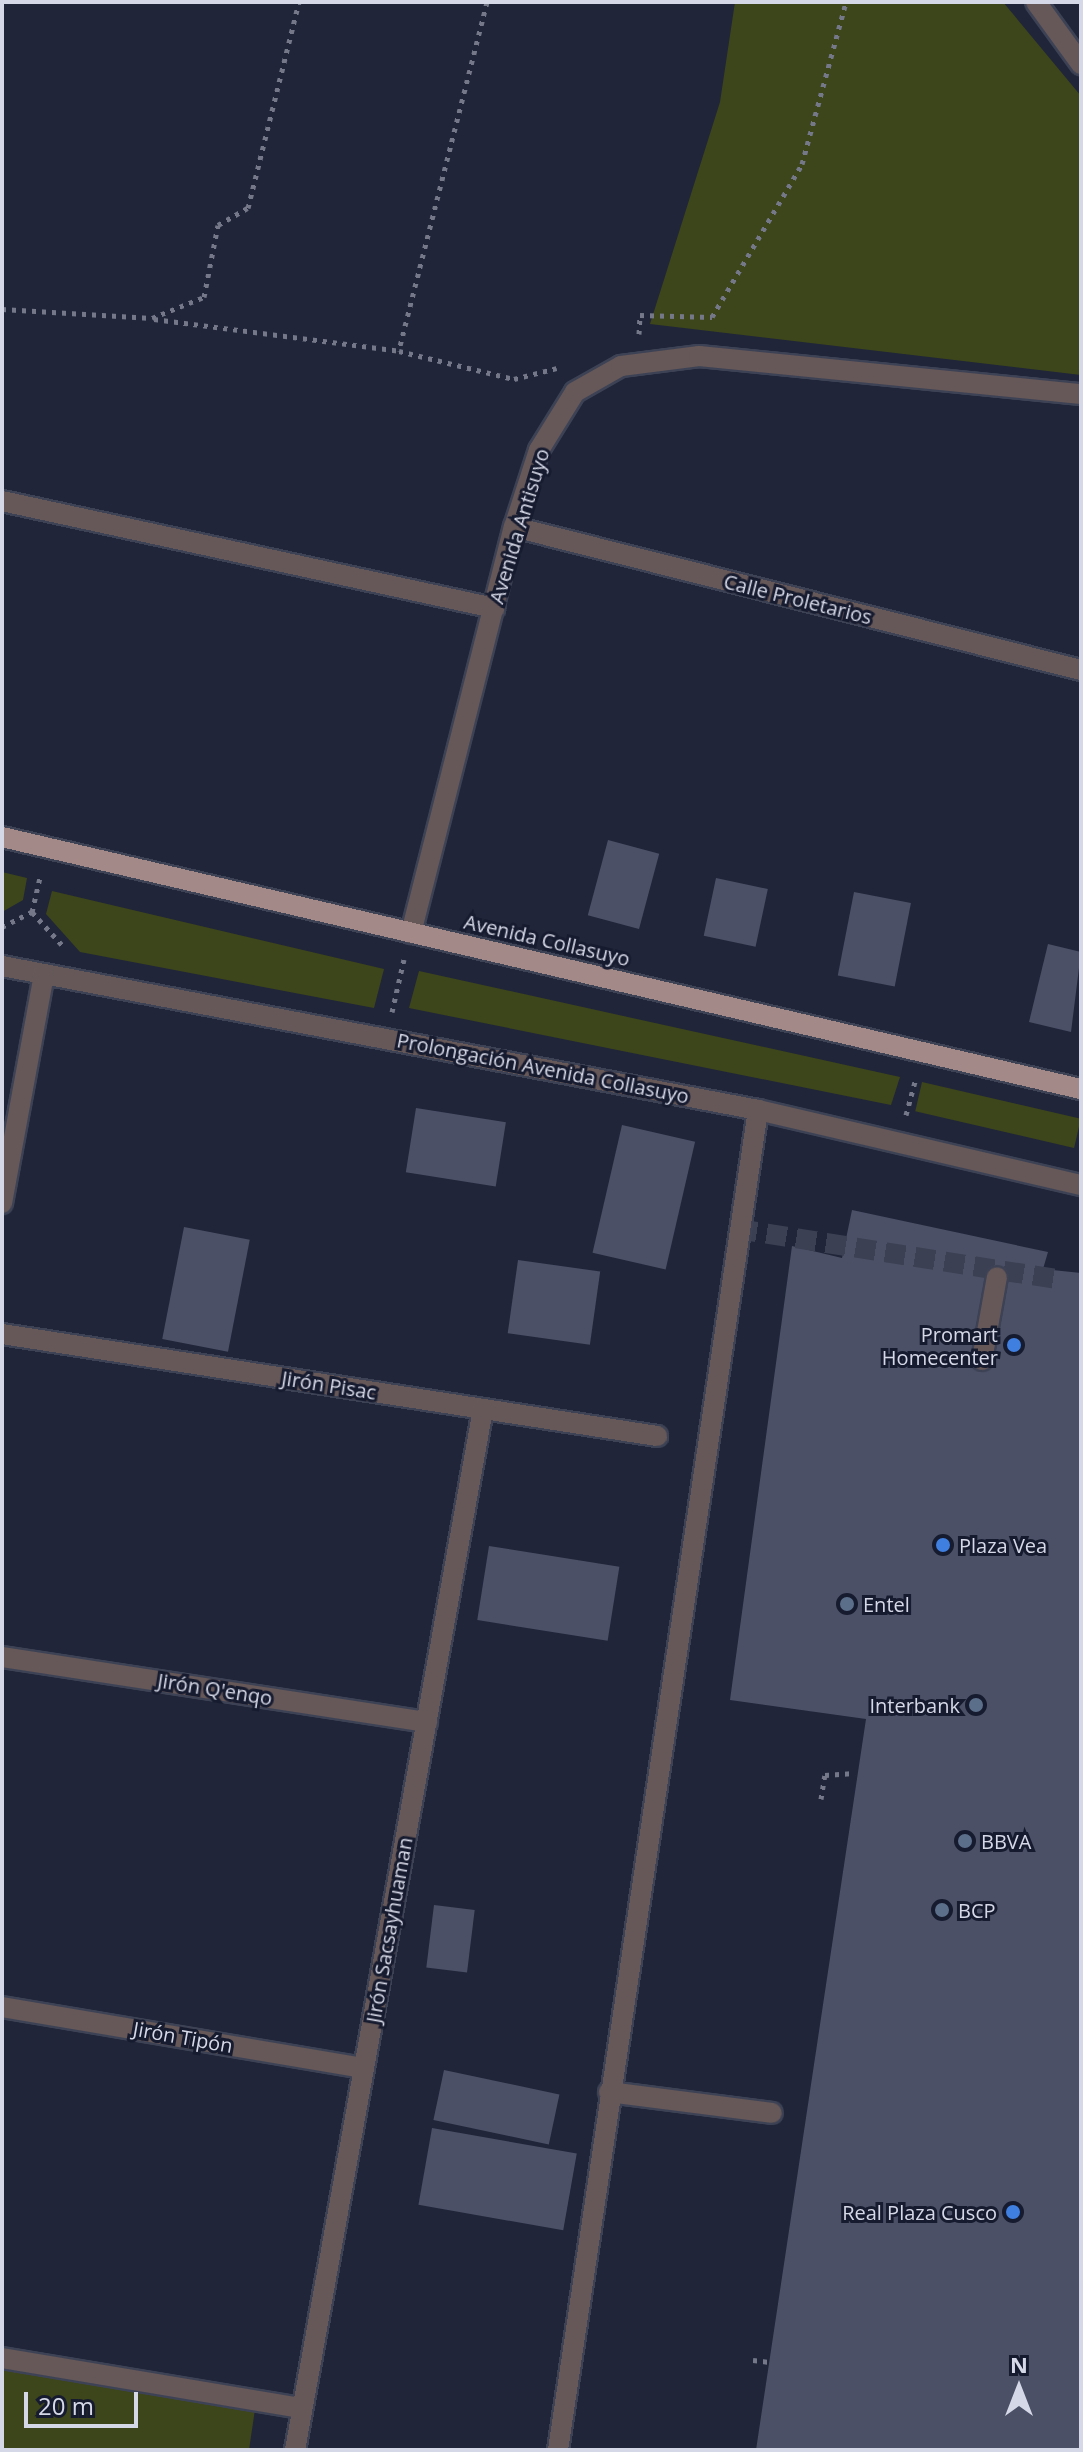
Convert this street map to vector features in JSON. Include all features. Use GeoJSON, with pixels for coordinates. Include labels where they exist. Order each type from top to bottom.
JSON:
{"type":"FeatureCollection","features":[{"type":"Feature","properties":{"kind":"main road","name":"Avenida Collasuyo"},"geometry":{"type":"LineString","coordinates":[[2,837],[1081,1089]]}},
{"type":"Feature","properties":{"kind":"street"},"geometry":{"type":"LineString","coordinates":[[1036,2],[1078,57]]}},
{"type":"Feature","properties":{"kind":"street","name":"Avenida Antisuyo"},"geometry":{"type":"LineString","coordinates":[[411,933],[514,527],[539,450],[575,392],[638,363],[699,356],[1081,394]]}},
{"type":"Feature","properties":{"kind":"street"},"geometry":{"type":"LineString","coordinates":[[2,501],[494,608]]}},
{"type":"Feature","properties":{"kind":"street","name":"Calle Proletarios"},"geometry":{"type":"LineString","coordinates":[[514,527],[1081,670]]}},
{"type":"Feature","properties":{"kind":"street","name":"Prolongación Avenida Collasuyo"},"geometry":{"type":"LineString","coordinates":[[2,966],[758,1110],[1081,1185]]}},
{"type":"Feature","properties":{"kind":"street"},"geometry":{"type":"LineString","coordinates":[[2,1203],[44,975]]}},
{"type":"Feature","properties":{"kind":"street"},"geometry":{"type":"LineString","coordinates":[[558,2450],[609,2092],[758,1110]]}},
{"type":"Feature","properties":{"kind":"street"},"geometry":{"type":"LineString","coordinates":[[982,1360],[997,1277]]}},
{"type":"Feature","properties":{"kind":"street","name":"Jirón Pisac"},"geometry":{"type":"LineString","coordinates":[[2,1334],[657,1436]]}},
{"type":"Feature","properties":{"kind":"street","name":"Jirón Sacsayhuaman"},"geometry":{"type":"LineString","coordinates":[[295,2450],[483,1409]]}},
{"type":"Feature","properties":{"kind":"street","name":"Jirón Q'enqo"},"geometry":{"type":"LineString","coordinates":[[2,1657],[427,1722]]}},
{"type":"Feature","properties":{"kind":"street","name":"Jirón Tipón"},"geometry":{"type":"LineString","coordinates":[[2,2007],[363,2068]]}},
{"type":"Feature","properties":{"kind":"street"},"geometry":{"type":"LineString","coordinates":[[609,2092],[772,2113]]}},
{"type":"Feature","properties":{"kind":"street"},"geometry":{"type":"LineString","coordinates":[[2,2358],[302,2408]]}},
{"type":"Feature","properties":{"kind":"path"},"geometry":{"type":"LineString","coordinates":[[152,318],[204,297],[218,225],[248,208],[299,2]]}},
{"type":"Feature","properties":{"kind":"path"},"geometry":{"type":"LineString","coordinates":[[399,351],[487,2]]}},
{"type":"Feature","properties":{"kind":"path"},"geometry":{"type":"LineString","coordinates":[[638,363],[640,315],[712,317],[802,164],[846,2]]}},
{"type":"Feature","properties":{"kind":"path"},"geometry":{"type":"LineString","coordinates":[[2,309],[152,318],[399,351],[514,379],[564,366]]}},
{"type":"Feature","properties":{"kind":"path"},"geometry":{"type":"LineString","coordinates":[[32,912],[42,869]]}},
{"type":"Feature","properties":{"kind":"path"},"geometry":{"type":"LineString","coordinates":[[2,927],[32,912]]}},
{"type":"Feature","properties":{"kind":"path"},"geometry":{"type":"LineString","coordinates":[[32,912],[66,950]]}},
{"type":"Feature","properties":{"kind":"path"},"geometry":{"type":"LineString","coordinates":[[391,1016],[405,955]]}},
{"type":"Feature","properties":{"kind":"path"},"geometry":{"type":"LineString","coordinates":[[906,1115],[918,1070]]}},
{"type":"Feature","properties":{"kind":"path"},"geometry":{"type":"LineString","coordinates":[[821,1799],[825,1775],[855,1773]]}},
{"type":"Feature","properties":{"kind":"path"},"geometry":{"type":"LineString","coordinates":[[753,2360],[769,2362]]}},
{"type":"Feature","properties":{"kind":"green space"},"geometry":{"type":"Polygon","coordinates":[[[735,2],[1003,2],[1081,96],[1081,375],[650,324],[720,102],[735,2]]]}},
{"type":"Feature","properties":{"kind":"green space"},"geometry":{"type":"Polygon","coordinates":[[[2,872],[27,878],[23,900],[2,912],[2,872]]]}},
{"type":"Feature","properties":{"kind":"green space"},"geometry":{"type":"Polygon","coordinates":[[[52,891],[384,969],[374,1008],[80,952],[46,914],[52,891]]]}},
{"type":"Feature","properties":{"kind":"green space"},"geometry":{"type":"Polygon","coordinates":[[[419,971],[900,1077],[891,1105],[409,1008],[419,971]]]}},
{"type":"Feature","properties":{"kind":"green space"},"geometry":{"type":"Polygon","coordinates":[[[922,1082],[1081,1119],[1074,1148],[915,1111],[922,1082]]]}},
{"type":"Feature","properties":{"kind":"green space"},"geometry":{"type":"Polygon","coordinates":[[[2,2367],[255,2409],[249,2450],[2,2450],[2,2367]]]}},
{"type":"Feature","properties":{"kind":"building"},"geometry":{"type":"Polygon","coordinates":[[[608,840],[659,854],[639,929],[588,915],[608,840]]]}},
{"type":"Feature","properties":{"kind":"building"},"geometry":{"type":"Polygon","coordinates":[[[716,878],[768,889],[756,947],[704,936],[716,878]]]}},
{"type":"Feature","properties":{"kind":"building"},"geometry":{"type":"Polygon","coordinates":[[[854,892],[911,903],[895,987],[838,975],[854,892]]]}},
{"type":"Feature","properties":{"kind":"building"},"geometry":{"type":"Polygon","coordinates":[[[1048,944],[1081,952],[1071,1032],[1029,1022],[1048,944]]]}},
{"type":"Feature","properties":{"kind":"building"},"geometry":{"type":"Polygon","coordinates":[[[416,1108],[506,1122],[496,1186],[406,1172],[416,1108]]]}},
{"type":"Feature","properties":{"kind":"building"},"geometry":{"type":"Polygon","coordinates":[[[622,1125],[695,1142],[666,1270],[593,1253],[622,1125]]]}},
{"type":"Feature","properties":{"kind":"building"},"geometry":{"type":"Polygon","coordinates":[[[852,1210],[1048,1252],[1043,1269],[1081,1273],[1081,2450],[756,2450],[866,1719],[730,1700],[792,1246],[842,1258],[852,1210]]]}},
{"type":"Feature","properties":{"kind":"building"},"geometry":{"type":"Polygon","coordinates":[[[184,1227],[250,1240],[228,1352],[162,1339],[184,1227]]]}},
{"type":"Feature","properties":{"kind":"building"},"geometry":{"type":"Polygon","coordinates":[[[518,1260],[600,1272],[590,1345],[508,1333],[518,1260]]]}},
{"type":"Feature","properties":{"kind":"building"},"geometry":{"type":"Polygon","coordinates":[[[489,1546],[619,1567],[608,1641],[477,1620],[489,1546]]]}},
{"type":"Feature","properties":{"kind":"building"},"geometry":{"type":"Polygon","coordinates":[[[434,1905],[475,1910],[467,1973],[426,1968],[434,1905]]]}},
{"type":"Feature","properties":{"kind":"building"},"geometry":{"type":"Polygon","coordinates":[[[444,2070],[559,2095],[549,2144],[433,2120],[444,2070]]]}},
{"type":"Feature","properties":{"kind":"building"},"geometry":{"type":"Polygon","coordinates":[[[432,2128],[577,2154],[563,2230],[418,2205],[432,2128]]]}},
{"type":"Feature","properties":{"kind":"tunnel"},"geometry":{"type":"LineString","coordinates":[[737,1229],[1056,1279]]}},
{"type":"Feature","properties":{"kind":"place","name":"Promart Homecenter"},"geometry":{"type":"Point","coordinates":[1014,1345]}},
{"type":"Feature","properties":{"kind":"place","name":"Plaza Vea"},"geometry":{"type":"Point","coordinates":[943,1545]}},
{"type":"Feature","properties":{"kind":"place","name":"Entel"},"geometry":{"type":"Point","coordinates":[847,1604]}},
{"type":"Feature","properties":{"kind":"place","name":"Interbank"},"geometry":{"type":"Point","coordinates":[976,1705]}},
{"type":"Feature","properties":{"kind":"place","name":"BBVA"},"geometry":{"type":"Point","coordinates":[965,1841]}},
{"type":"Feature","properties":{"kind":"place","name":"BCP"},"geometry":{"type":"Point","coordinates":[942,1910]}},
{"type":"Feature","properties":{"kind":"place","name":"Real Plaza Cusco"},"geometry":{"type":"Point","coordinates":[1013,2212]}}]}
